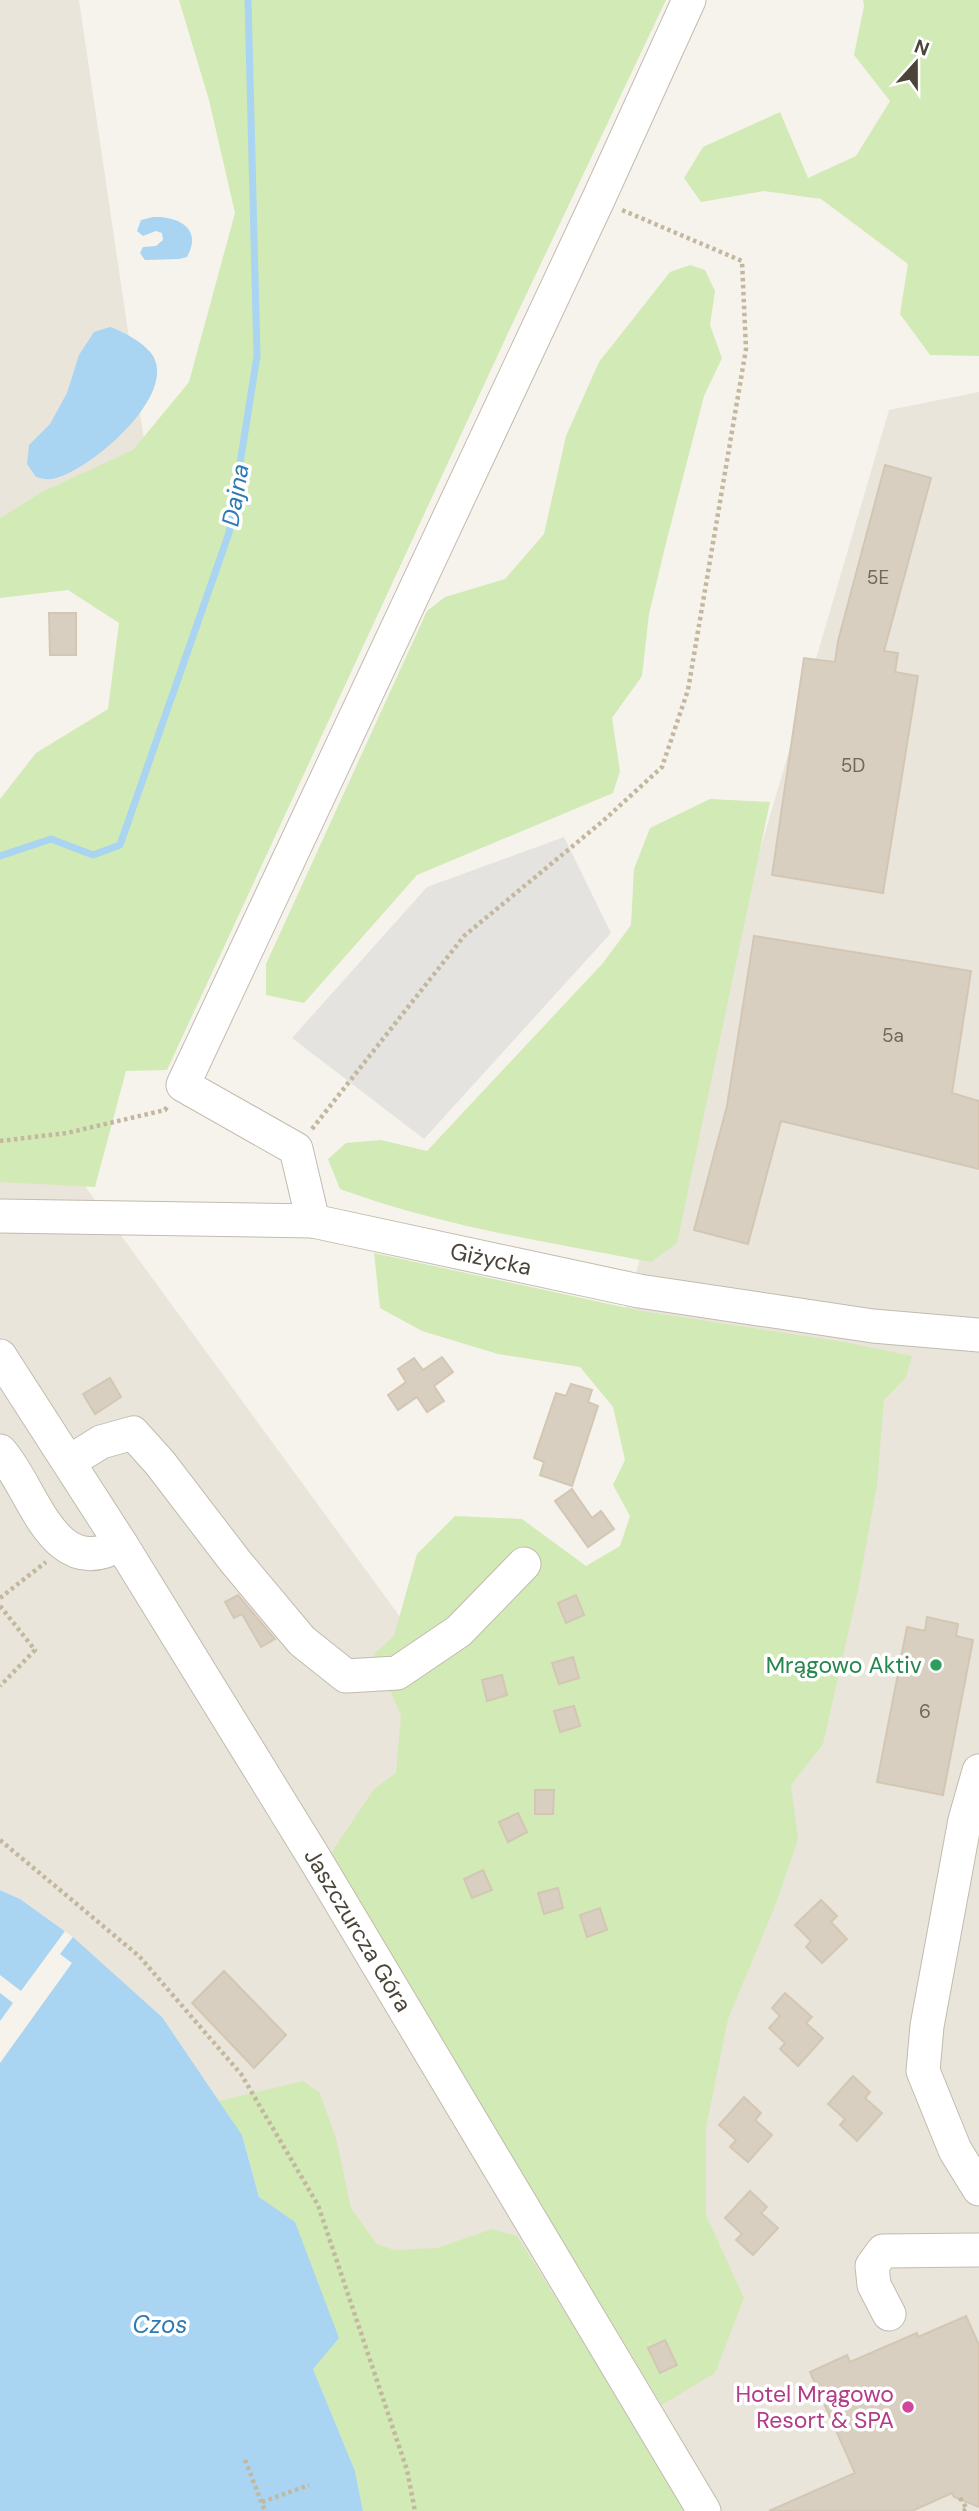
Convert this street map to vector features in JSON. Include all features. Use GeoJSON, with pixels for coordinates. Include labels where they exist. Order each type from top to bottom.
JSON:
{"type":"FeatureCollection","features":[{"type":"Feature","properties":{"kind":"street"},"geometry":{"type":"LineString","coordinates":[[313,1221],[296,1149],[183,1085],[689,0]]}},
{"type":"Feature","properties":{"kind":"street","name":"Giżycka"},"geometry":{"type":"LineString","coordinates":[[0,1216],[313,1221],[639,1290],[873,1326],[979,1335]]}},
{"type":"Feature","properties":{"kind":"street","name":"Jaszczurcza Góra"},"geometry":{"type":"LineString","coordinates":[[0,1356],[121,1544],[316,1859],[704,2511]]}},
{"type":"Feature","properties":{"kind":"street"},"geometry":{"type":"LineString","coordinates":[[69,1462],[100,1442],[133,1433],[302,1641],[346,1676],[397,1673],[459,1631],[524,1564]]}},
{"type":"Feature","properties":{"kind":"street"},"geometry":{"type":"LineString","coordinates":[[0,1451],[54,1537],[75,1552],[105,1553],[121,1544]]}},
{"type":"Feature","properties":{"kind":"street"},"geometry":{"type":"LineString","coordinates":[[979,1771],[963,1833],[927,2026],[923,2071],[955,2150],[979,2189]]}},
{"type":"Feature","properties":{"kind":"street"},"geometry":{"type":"LineString","coordinates":[[889,2314],[874,2285],[872,2266],[883,2251],[979,2250]]}},
{"type":"Feature","properties":{"kind":"path"},"geometry":{"type":"LineString","coordinates":[[296,1149],[464,936],[603,821],[663,767],[688,690],[746,349],[743,261],[598,200]]}},
{"type":"Feature","properties":{"kind":"path"},"geometry":{"type":"LineString","coordinates":[[0,1141],[67,1133],[165,1110],[183,1085]]}},
{"type":"Feature","properties":{"kind":"path"},"geometry":{"type":"LineString","coordinates":[[0,1598],[66,1546]]}},
{"type":"Feature","properties":{"kind":"path"},"geometry":{"type":"LineString","coordinates":[[0,1606],[35,1650],[0,1686]]}},
{"type":"Feature","properties":{"kind":"path"},"geometry":{"type":"LineString","coordinates":[[0,1840],[139,1956],[242,2074],[318,2204],[407,2470],[415,2511]]}},
{"type":"Feature","properties":{"kind":"path"},"geometry":{"type":"LineString","coordinates":[[245,2460],[265,2511]]}},
{"type":"Feature","properties":{"kind":"path"},"geometry":{"type":"LineString","coordinates":[[261,2502],[309,2485]]}},
{"type":"Feature","properties":{"kind":"path"},"geometry":{"type":"LineString","coordinates":[[960,2498],[967,2510],[963,2511]]}},
{"type":"Feature","properties":{"kind":"shaded area"},"geometry":{"type":"Polygon","coordinates":[[[0,0],[79,0],[155,514],[0,562],[0,0]]]}},
{"type":"Feature","properties":{"kind":"shaded area"},"geometry":{"type":"Polygon","coordinates":[[[979,392],[979,2511],[363,2511],[355,2471],[313,2369],[242,2135],[162,2017],[73,1937],[20,1899],[0,1890],[0,1070],[695,2020],[618,1334],[889,410],[979,392]]]}},
{"type":"Feature","properties":{"kind":"shaded area"},"geometry":{"type":"Polygon","coordinates":[[[564,837],[611,933],[424,1139],[292,1038],[427,887],[564,837]]]}},
{"type":"Feature","properties":{"kind":"green space"},"geometry":{"type":"Polygon","coordinates":[[[179,0],[666,0],[508,333],[167,1070],[126,1071],[95,1187],[0,1182],[0,799],[36,753],[108,709],[119,623],[68,590],[0,598],[0,518],[42,492],[133,450],[189,382],[235,213],[209,100],[179,0]]]}},
{"type":"Feature","properties":{"kind":"green space"},"geometry":{"type":"Polygon","coordinates":[[[863,0],[979,0],[979,356],[930,355],[900,314],[908,264],[821,199],[764,191],[701,202],[684,178],[703,147],[780,112],[808,178],[856,156],[890,101],[854,55],[863,0]]]}},
{"type":"Feature","properties":{"kind":"green space"},"geometry":{"type":"Polygon","coordinates":[[[690,265],[705,270],[715,291],[710,325],[722,358],[704,396],[666,543],[649,614],[642,676],[612,718],[620,771],[613,793],[417,875],[304,1003],[266,995],[266,964],[427,611],[445,597],[505,579],[544,534],[566,436],[599,362],[670,272],[690,265]]]}},
{"type":"Feature","properties":{"kind":"green space"},"geometry":{"type":"Polygon","coordinates":[[[710,799],[770,802],[677,1243],[651,1262],[455,1223],[340,1189],[328,1159],[346,1143],[381,1140],[427,1151],[603,963],[631,925],[634,869],[650,828],[710,799]]]}},
{"type":"Feature","properties":{"kind":"green space"},"geometry":{"type":"Polygon","coordinates":[[[374,1253],[641,1311],[844,1342],[912,1356],[906,1377],[884,1400],[877,1485],[858,1590],[823,1744],[791,1785],[798,1839],[775,1906],[728,2019],[706,2128],[706,2215],[744,2298],[715,2373],[662,2405],[328,1858],[374,1789],[396,1773],[401,1715],[374,1654],[394,1636],[417,1554],[455,1516],[522,1519],[586,1566],[620,1546],[630,1516],[613,1485],[625,1460],[613,1407],[580,1367],[498,1354],[422,1331],[380,1308],[374,1253]]]}},
{"type":"Feature","properties":{"kind":"green space"},"geometry":{"type":"Polygon","coordinates":[[[303,2081],[320,2093],[337,2142],[351,2208],[377,2244],[394,2250],[437,2248],[492,2229],[517,2236],[642,2435],[685,2511],[363,2511],[355,2471],[313,2369],[295,2222],[259,2197],[242,2135],[219,2101],[303,2081]]]}},
{"type":"Feature","properties":{"kind":"water"},"geometry":{"type":"Polygon","coordinates":[[[153,217],[179,222],[190,231],[191,247],[187,257],[145,260],[140,253],[143,247],[156,246],[163,240],[162,233],[156,231],[143,236],[137,231],[141,220],[153,217]]]}},
{"type":"Feature","properties":{"kind":"water"},"geometry":{"type":"Polygon","coordinates":[[[110,327],[132,337],[151,353],[157,370],[154,389],[127,429],[87,462],[68,474],[52,479],[36,477],[27,464],[29,445],[50,424],[67,393],[79,355],[94,332],[110,327]]]}},
{"type":"Feature","properties":{"kind":"water","name":"Czos"},"geometry":{"type":"Polygon","coordinates":[[[0,1890],[20,1899],[73,1937],[162,2017],[242,2135],[259,2197],[295,2222],[339,2338],[313,2369],[355,2471],[363,2511],[0,2511],[0,1890]]]}},
{"type":"Feature","properties":{"kind":"pier"},"geometry":{"type":"Polygon","coordinates":[[[65,1931],[73,1937],[60,1954],[72,1963],[0,2063],[0,2021],[13,2003],[0,1993],[0,1975],[21,1991],[65,1931]]]}},
{"type":"Feature","properties":{"kind":"building"},"geometry":{"type":"Polygon","coordinates":[[[885,465],[931,478],[884,651],[898,653],[895,672],[918,676],[883,893],[772,875],[804,658],[835,662],[838,641],[885,465]]]}},
{"type":"Feature","properties":{"kind":"building"},"geometry":{"type":"Polygon","coordinates":[[[49,613],[76,613],[76,655],[50,655],[49,613]]]}},
{"type":"Feature","properties":{"kind":"building"},"geometry":{"type":"Polygon","coordinates":[[[754,936],[971,971],[952,1093],[979,1101],[979,1169],[781,1121],[748,1244],[694,1230],[727,1106],[754,936]]]}},
{"type":"Feature","properties":{"kind":"building"},"geometry":{"type":"Polygon","coordinates":[[[442,1357],[453,1372],[434,1386],[444,1401],[427,1412],[417,1397],[398,1410],[388,1395],[406,1382],[398,1369],[414,1358],[423,1370],[442,1357]]]}},
{"type":"Feature","properties":{"kind":"building"},"geometry":{"type":"Polygon","coordinates":[[[110,1378],[121,1397],[95,1414],[83,1394],[110,1378]]]}},
{"type":"Feature","properties":{"kind":"building"},"geometry":{"type":"Polygon","coordinates":[[[571,1384],[592,1390],[588,1402],[598,1406],[572,1486],[540,1475],[544,1462],[534,1458],[556,1393],[566,1396],[571,1384]]]}},
{"type":"Feature","properties":{"kind":"building"},"geometry":{"type":"Polygon","coordinates":[[[572,1489],[592,1518],[601,1511],[614,1529],[588,1547],[555,1501],[572,1489]]]}},
{"type":"Feature","properties":{"kind":"building"},"geometry":{"type":"Polygon","coordinates":[[[238,1595],[275,1639],[261,1647],[242,1614],[234,1618],[225,1602],[238,1595]]]}},
{"type":"Feature","properties":{"kind":"building"},"geometry":{"type":"Polygon","coordinates":[[[576,1595],[584,1615],[566,1623],[558,1603],[576,1595]]]}},
{"type":"Feature","properties":{"kind":"building"},"geometry":{"type":"Polygon","coordinates":[[[927,1617],[958,1624],[956,1636],[973,1640],[943,1795],[877,1782],[907,1627],[925,1631],[927,1617]]]}},
{"type":"Feature","properties":{"kind":"building"},"geometry":{"type":"Polygon","coordinates":[[[573,1657],[579,1678],[559,1684],[552,1663],[573,1657]]]}},
{"type":"Feature","properties":{"kind":"building"},"geometry":{"type":"Polygon","coordinates":[[[502,1675],[507,1695],[487,1701],[482,1680],[502,1675]]]}},
{"type":"Feature","properties":{"kind":"building"},"geometry":{"type":"Polygon","coordinates":[[[574,1706],[580,1726],[560,1732],[554,1711],[574,1706]]]}},
{"type":"Feature","properties":{"kind":"building"},"geometry":{"type":"Polygon","coordinates":[[[535,1790],[554,1790],[553,1814],[535,1814],[535,1790]]]}},
{"type":"Feature","properties":{"kind":"building"},"geometry":{"type":"Polygon","coordinates":[[[518,1813],[527,1832],[508,1842],[499,1822],[518,1813]]]}},
{"type":"Feature","properties":{"kind":"building"},"geometry":{"type":"Polygon","coordinates":[[[483,1870],[492,1890],[472,1898],[464,1879],[483,1870]]]}},
{"type":"Feature","properties":{"kind":"building"},"geometry":{"type":"Polygon","coordinates":[[[558,1888],[563,1908],[544,1914],[538,1893],[558,1888]]]}},
{"type":"Feature","properties":{"kind":"building"},"geometry":{"type":"Polygon","coordinates":[[[821,1900],[837,1916],[831,1922],[847,1939],[822,1963],[806,1947],[811,1941],[795,1925],[821,1900]]]}},
{"type":"Feature","properties":{"kind":"building"},"geometry":{"type":"Polygon","coordinates":[[[600,1908],[607,1930],[587,1937],[580,1915],[600,1908]]]}},
{"type":"Feature","properties":{"kind":"building"},"geometry":{"type":"Polygon","coordinates":[[[224,1971],[286,2035],[254,2068],[192,2003],[224,1971]]]}},
{"type":"Feature","properties":{"kind":"building"},"geometry":{"type":"Polygon","coordinates":[[[785,1993],[812,2017],[806,2023],[823,2038],[798,2066],[780,2049],[785,2043],[769,2028],[780,2016],[772,2008],[785,1993]]]}},
{"type":"Feature","properties":{"kind":"building"},"geometry":{"type":"Polygon","coordinates":[[[853,2076],[870,2092],[865,2098],[882,2113],[857,2141],[840,2125],[845,2119],[828,2104],[853,2076]]]}},
{"type":"Feature","properties":{"kind":"building"},"geometry":{"type":"Polygon","coordinates":[[[744,2097],[761,2113],[755,2120],[772,2135],[748,2162],[730,2147],[736,2140],[719,2125],[744,2097]]]}},
{"type":"Feature","properties":{"kind":"building"},"geometry":{"type":"Polygon","coordinates":[[[750,2191],[767,2207],[761,2213],[778,2228],[753,2255],[736,2240],[742,2234],[725,2218],[750,2191]]]}},
{"type":"Feature","properties":{"kind":"building","name":"Hotel Mrągowo Resort & SPA"},"geometry":{"type":"Polygon","coordinates":[[[966,2316],[979,2345],[979,2507],[954,2497],[952,2493],[912,2511],[769,2511],[855,2473],[810,2372],[847,2355],[850,2362],[917,2333],[918,2337],[966,2316]]]}},
{"type":"Feature","properties":{"kind":"building"},"geometry":{"type":"Polygon","coordinates":[[[665,2340],[677,2365],[660,2373],[648,2348],[665,2340]]]}},
{"type":"Feature","properties":{"kind":"waterway","name":"Dajna"},"geometry":{"type":"LineString","coordinates":[[0,856],[51,839],[93,855],[120,845],[229,533],[257,356],[248,0]]}},
{"type":"Feature","properties":{"kind":"place","name":"Mrągowo Aktiv"},"geometry":{"type":"Point","coordinates":[936,1665]}},
{"type":"Feature","properties":{"kind":"place","name":"Hotel Mrągowo Resort & SPA"},"geometry":{"type":"Point","coordinates":[908,2407]}}]}
